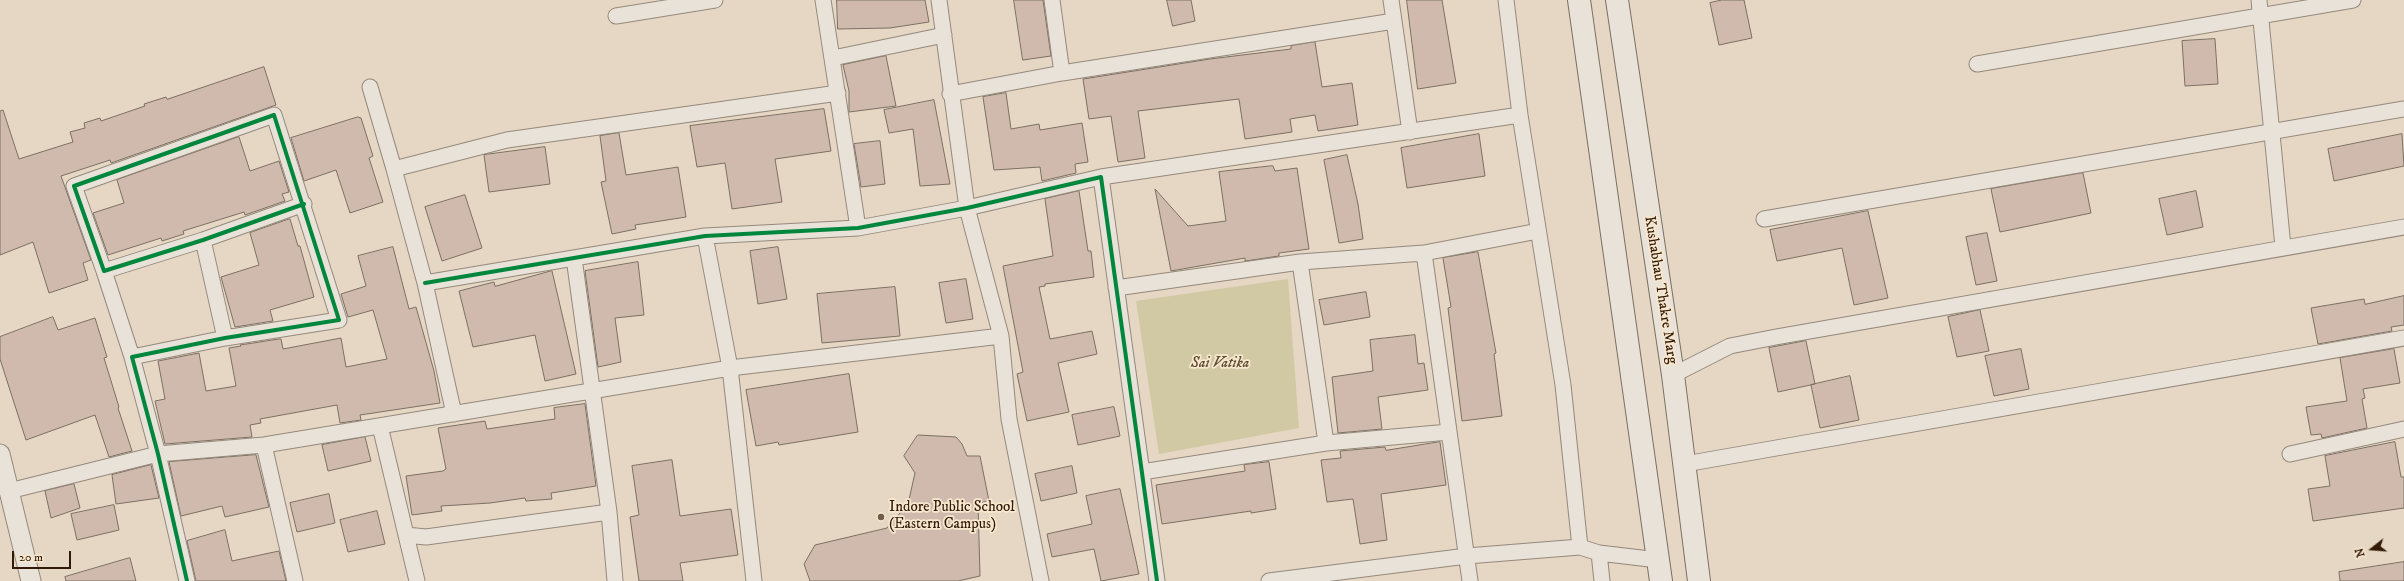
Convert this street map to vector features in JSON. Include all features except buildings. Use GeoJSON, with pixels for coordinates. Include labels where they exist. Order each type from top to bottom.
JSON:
{"type":"FeatureCollection","features":[{"type":"Feature","properties":{"kind":"main road"},"geometry":{"type":"LineString","coordinates":[[1580,0],[1660,571]]}},
{"type":"Feature","properties":{"kind":"main road","name":"Kushabhau Thakre Marg"},"geometry":{"type":"LineString","coordinates":[[1617,0],[1673,376],[1699,581]]}},
{"type":"Feature","properties":{"kind":"street"},"geometry":{"type":"LineString","coordinates":[[616,16],[716,0]]}},
{"type":"Feature","properties":{"kind":"street"},"geometry":{"type":"LineString","coordinates":[[824,0],[858,228]]}},
{"type":"Feature","properties":{"kind":"street"},"geometry":{"type":"LineString","coordinates":[[939,0],[950,94],[967,208],[1001,336],[1008,419],[1041,581]]}},
{"type":"Feature","properties":{"kind":"street"},"geometry":{"type":"LineString","coordinates":[[1052,0],[1062,73]]}},
{"type":"Feature","properties":{"kind":"street"},"geometry":{"type":"LineString","coordinates":[[1390,0],[1410,132]]}},
{"type":"Feature","properties":{"kind":"street"},"geometry":{"type":"LineString","coordinates":[[1506,0],[1520,115],[1563,385],[1580,548]]}},
{"type":"Feature","properties":{"kind":"street"},"geometry":{"type":"LineString","coordinates":[[2259,0],[2283,247]]}},
{"type":"Feature","properties":{"kind":"street"},"geometry":{"type":"LineString","coordinates":[[1977,64],[2353,0]]}},
{"type":"Feature","properties":{"kind":"street"},"geometry":{"type":"LineString","coordinates":[[950,94],[1062,73],[1394,21]]}},
{"type":"Feature","properties":{"kind":"street"},"geometry":{"type":"LineString","coordinates":[[833,58],[944,35]]}},
{"type":"Feature","properties":{"kind":"street"},"geometry":{"type":"LineString","coordinates":[[370,87],[425,283],[454,414]]}},
{"type":"Feature","properties":{"kind":"street"},"geometry":{"type":"LineString","coordinates":[[394,169],[507,140],[838,93]]}},
{"type":"Feature","properties":{"kind":"street"},"geometry":{"type":"LineString","coordinates":[[1764,219],[2272,133],[2404,109]]}},
{"type":"Feature","properties":{"kind":"street"},"geometry":{"type":"LineString","coordinates":[[132,357],[225,338],[339,320],[304,204],[274,115],[74,186],[132,357],[158,454],[187,581]]}},
{"type":"Feature","properties":{"kind":"street"},"geometry":{"type":"LineString","coordinates":[[425,283],[705,236],[858,228],[967,208],[1101,177],[1520,115]]}},
{"type":"Feature","properties":{"kind":"street"},"geometry":{"type":"LineString","coordinates":[[1101,177],[1157,581]]}},
{"type":"Feature","properties":{"kind":"street"},"geometry":{"type":"LineString","coordinates":[[104,271],[203,240],[304,204]]}},
{"type":"Feature","properties":{"kind":"street"},"geometry":{"type":"LineString","coordinates":[[1673,376],[1730,346],[2283,247],[2404,227]]}},
{"type":"Feature","properties":{"kind":"street"},"geometry":{"type":"LineString","coordinates":[[1116,288],[1300,262],[1424,253],[1538,231]]}},
{"type":"Feature","properties":{"kind":"street"},"geometry":{"type":"LineString","coordinates":[[705,236],[730,368],[754,581]]}},
{"type":"Feature","properties":{"kind":"street"},"geometry":{"type":"LineString","coordinates":[[203,240],[225,338]]}},
{"type":"Feature","properties":{"kind":"street"},"geometry":{"type":"LineString","coordinates":[[1424,253],[1470,581]]}},
{"type":"Feature","properties":{"kind":"street"},"geometry":{"type":"LineString","coordinates":[[574,258],[609,512],[615,581]]}},
{"type":"Feature","properties":{"kind":"street"},"geometry":{"type":"LineString","coordinates":[[1300,262],[1326,443]]}},
{"type":"Feature","properties":{"kind":"street"},"geometry":{"type":"LineString","coordinates":[[9,491],[158,454],[264,445],[730,368],[1001,336]]}},
{"type":"Feature","properties":{"kind":"street"},"geometry":{"type":"LineString","coordinates":[[1685,464],[2404,338]]}},
{"type":"Feature","properties":{"kind":"street"},"geometry":{"type":"LineString","coordinates":[[380,426],[417,581]]}},
{"type":"Feature","properties":{"kind":"street"},"geometry":{"type":"LineString","coordinates":[[2290,454],[2404,429]]}},
{"type":"Feature","properties":{"kind":"street"},"geometry":{"type":"LineString","coordinates":[[1142,472],[1326,443],[1449,432]]}},
{"type":"Feature","properties":{"kind":"street"},"geometry":{"type":"LineString","coordinates":[[264,445],[295,581]]}},
{"type":"Feature","properties":{"kind":"street"},"geometry":{"type":"LineString","coordinates":[[0,454],[31,581]]}},
{"type":"Feature","properties":{"kind":"street"},"geometry":{"type":"LineString","coordinates":[[406,535],[426,537],[609,512]]}},
{"type":"Feature","properties":{"kind":"street"},"geometry":{"type":"LineString","coordinates":[[1269,581],[1467,556],[1580,548],[1660,571]]}},
{"type":"Feature","properties":{"kind":"street"},"geometry":{"type":"LineString","coordinates":[[1599,553],[1602,581]]}},
{"type":"Feature","properties":{"kind":"green space","name":"Sai Vatika"},"geometry":{"type":"Polygon","coordinates":[[[1288,279],[1299,428],[1159,454],[1136,301],[1288,279]]]}},
{"type":"Feature","properties":{"kind":"cycle path"},"geometry":{"type":"LineString","coordinates":[[187,581],[158,454],[132,357],[225,338],[339,320],[274,115],[74,186],[104,271],[203,240],[304,204]]}},
{"type":"Feature","properties":{"kind":"cycle path"},"geometry":{"type":"LineString","coordinates":[[425,283],[705,236],[858,228],[967,208],[1101,177],[1157,581]]}},
{"type":"Feature","properties":{"kind":"place","name":"Indore Public School (Eastern Campus)"},"geometry":{"type":"Point","coordinates":[881,517]}}]}
